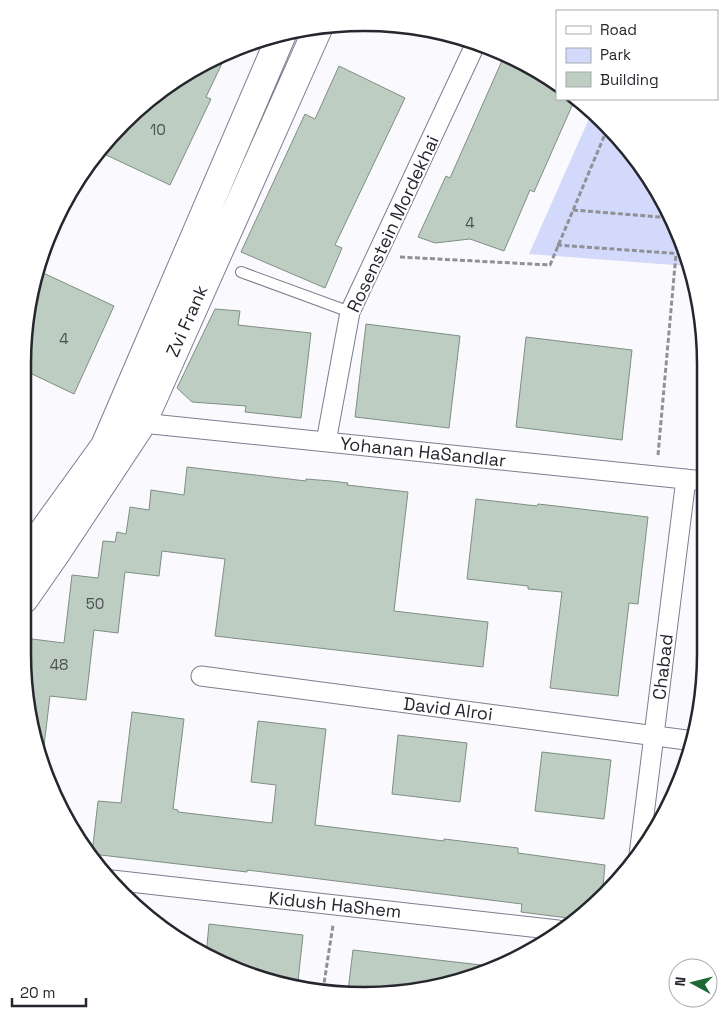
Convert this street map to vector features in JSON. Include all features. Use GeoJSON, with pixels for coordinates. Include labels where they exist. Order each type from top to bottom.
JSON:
{"type":"FeatureCollection","features":[{"type":"Feature","properties":{"kind":"street","name":"Zvi Frank"},"geometry":{"type":"LineString","coordinates":[[35,547],[142,423],[315,35]]}},
{"type":"Feature","properties":{"kind":"street","name":"Zvi Frank"},"geometry":{"type":"LineString","coordinates":[[31,566],[35,547],[105,446],[278,43]]}},
{"type":"Feature","properties":{"kind":"street","name":"Rosenstein Mordekhai"},"geometry":{"type":"LineString","coordinates":[[326,442],[350,312],[473,50]]}},
{"type":"Feature","properties":{"kind":"street","name":"Yohanan HaSandlar"},"geometry":{"type":"LineString","coordinates":[[142,423],[695,480]]}},
{"type":"Feature","properties":{"kind":"street","name":"Chabad"},"geometry":{"type":"LineString","coordinates":[[641,839],[654,736],[695,480]]}},
{"type":"Feature","properties":{"kind":"street","name":"David Alroi"},"geometry":{"type":"LineString","coordinates":[[201,676],[685,740]]}},
{"type":"Feature","properties":{"kind":"street","name":"Kidush HaShem"},"geometry":{"type":"LineString","coordinates":[[122,881],[551,929]]}},
{"type":"Feature","properties":{"kind":"lane"},"geometry":{"type":"LineString","coordinates":[[241,272],[350,312]]}},
{"type":"Feature","properties":{"kind":"path"},"geometry":{"type":"LineString","coordinates":[[377,256],[550,265],[605,135]]}},
{"type":"Feature","properties":{"kind":"path"},"geometry":{"type":"LineString","coordinates":[[573,210],[662,217]]}},
{"type":"Feature","properties":{"kind":"path"},"geometry":{"type":"LineString","coordinates":[[557,245],[676,254],[656,476]]}},
{"type":"Feature","properties":{"kind":"path"},"geometry":{"type":"LineString","coordinates":[[324,984],[336,905]]}},
{"type":"Feature","properties":{"kind":"green space"},"geometry":{"type":"Polygon","coordinates":[[[589,119],[614,145],[641,179],[662,217],[681,266],[529,254],[589,119]]]}},
{"type":"Feature","properties":{"kind":"building"},"geometry":{"type":"Polygon","coordinates":[[[502,62],[549,87],[556,92],[556,100],[567,100],[572,105],[534,192],[530,190],[504,251],[470,239],[435,243],[418,237],[446,176],[450,178],[502,62]]]}},
{"type":"Feature","properties":{"kind":"building"},"geometry":{"type":"Polygon","coordinates":[[[222,64],[206,97],[211,99],[170,185],[106,155],[129,129],[161,100],[179,87],[222,64]]]}},
{"type":"Feature","properties":{"kind":"building"},"geometry":{"type":"Polygon","coordinates":[[[339,66],[405,98],[335,245],[342,248],[325,288],[241,252],[305,114],[315,119],[339,66]]]}},
{"type":"Feature","properties":{"kind":"building"},"geometry":{"type":"Polygon","coordinates":[[[44,273],[114,306],[74,394],[31,373],[34,321],[44,273]]]}},
{"type":"Feature","properties":{"kind":"building"},"geometry":{"type":"Polygon","coordinates":[[[215,309],[240,311],[238,325],[311,333],[301,418],[245,412],[246,406],[192,402],[177,388],[215,309]]]}},
{"type":"Feature","properties":{"kind":"building"},"geometry":{"type":"Polygon","coordinates":[[[366,324],[460,336],[449,428],[355,417],[366,324]]]}},
{"type":"Feature","properties":{"kind":"building"},"geometry":{"type":"Polygon","coordinates":[[[526,337],[632,350],[622,440],[516,427],[526,337]]]}},
{"type":"Feature","properties":{"kind":"building"},"geometry":{"type":"Polygon","coordinates":[[[187,467],[306,481],[306,479],[331,481],[348,483],[347,485],[408,492],[394,611],[488,622],[483,667],[215,636],[225,559],[162,551],[159,576],[125,572],[118,633],[94,630],[86,700],[50,696],[44,744],[34,697],[31,654],[32,639],[64,643],[72,575],[98,578],[103,541],[115,542],[117,532],[126,534],[130,507],[149,510],[151,490],[184,495],[187,467]]]}},
{"type":"Feature","properties":{"kind":"building"},"geometry":{"type":"Polygon","coordinates":[[[476,499],[648,517],[638,604],[629,603],[618,696],[550,688],[562,592],[528,589],[528,586],[467,579],[476,499]]]}},
{"type":"Feature","properties":{"kind":"building"},"geometry":{"type":"Polygon","coordinates":[[[132,712],[184,719],[173,809],[178,810],[178,812],[272,823],[276,785],[251,782],[258,721],[326,729],[315,825],[518,848],[518,853],[605,865],[603,885],[567,918],[521,912],[522,904],[247,870],[247,872],[98,855],[93,847],[98,801],[121,803],[132,712]]]}},
{"type":"Feature","properties":{"kind":"building"},"geometry":{"type":"Polygon","coordinates":[[[398,735],[467,743],[460,802],[392,794],[398,735]]]}},
{"type":"Feature","properties":{"kind":"building"},"geometry":{"type":"Polygon","coordinates":[[[542,752],[611,760],[604,819],[535,811],[542,752]]]}},
{"type":"Feature","properties":{"kind":"building"},"geometry":{"type":"Polygon","coordinates":[[[209,924],[303,935],[298,980],[257,969],[207,947],[209,924]]]}},
{"type":"Feature","properties":{"kind":"building"},"geometry":{"type":"Polygon","coordinates":[[[353,950],[481,965],[450,975],[407,984],[349,986],[353,950]]]}}]}
